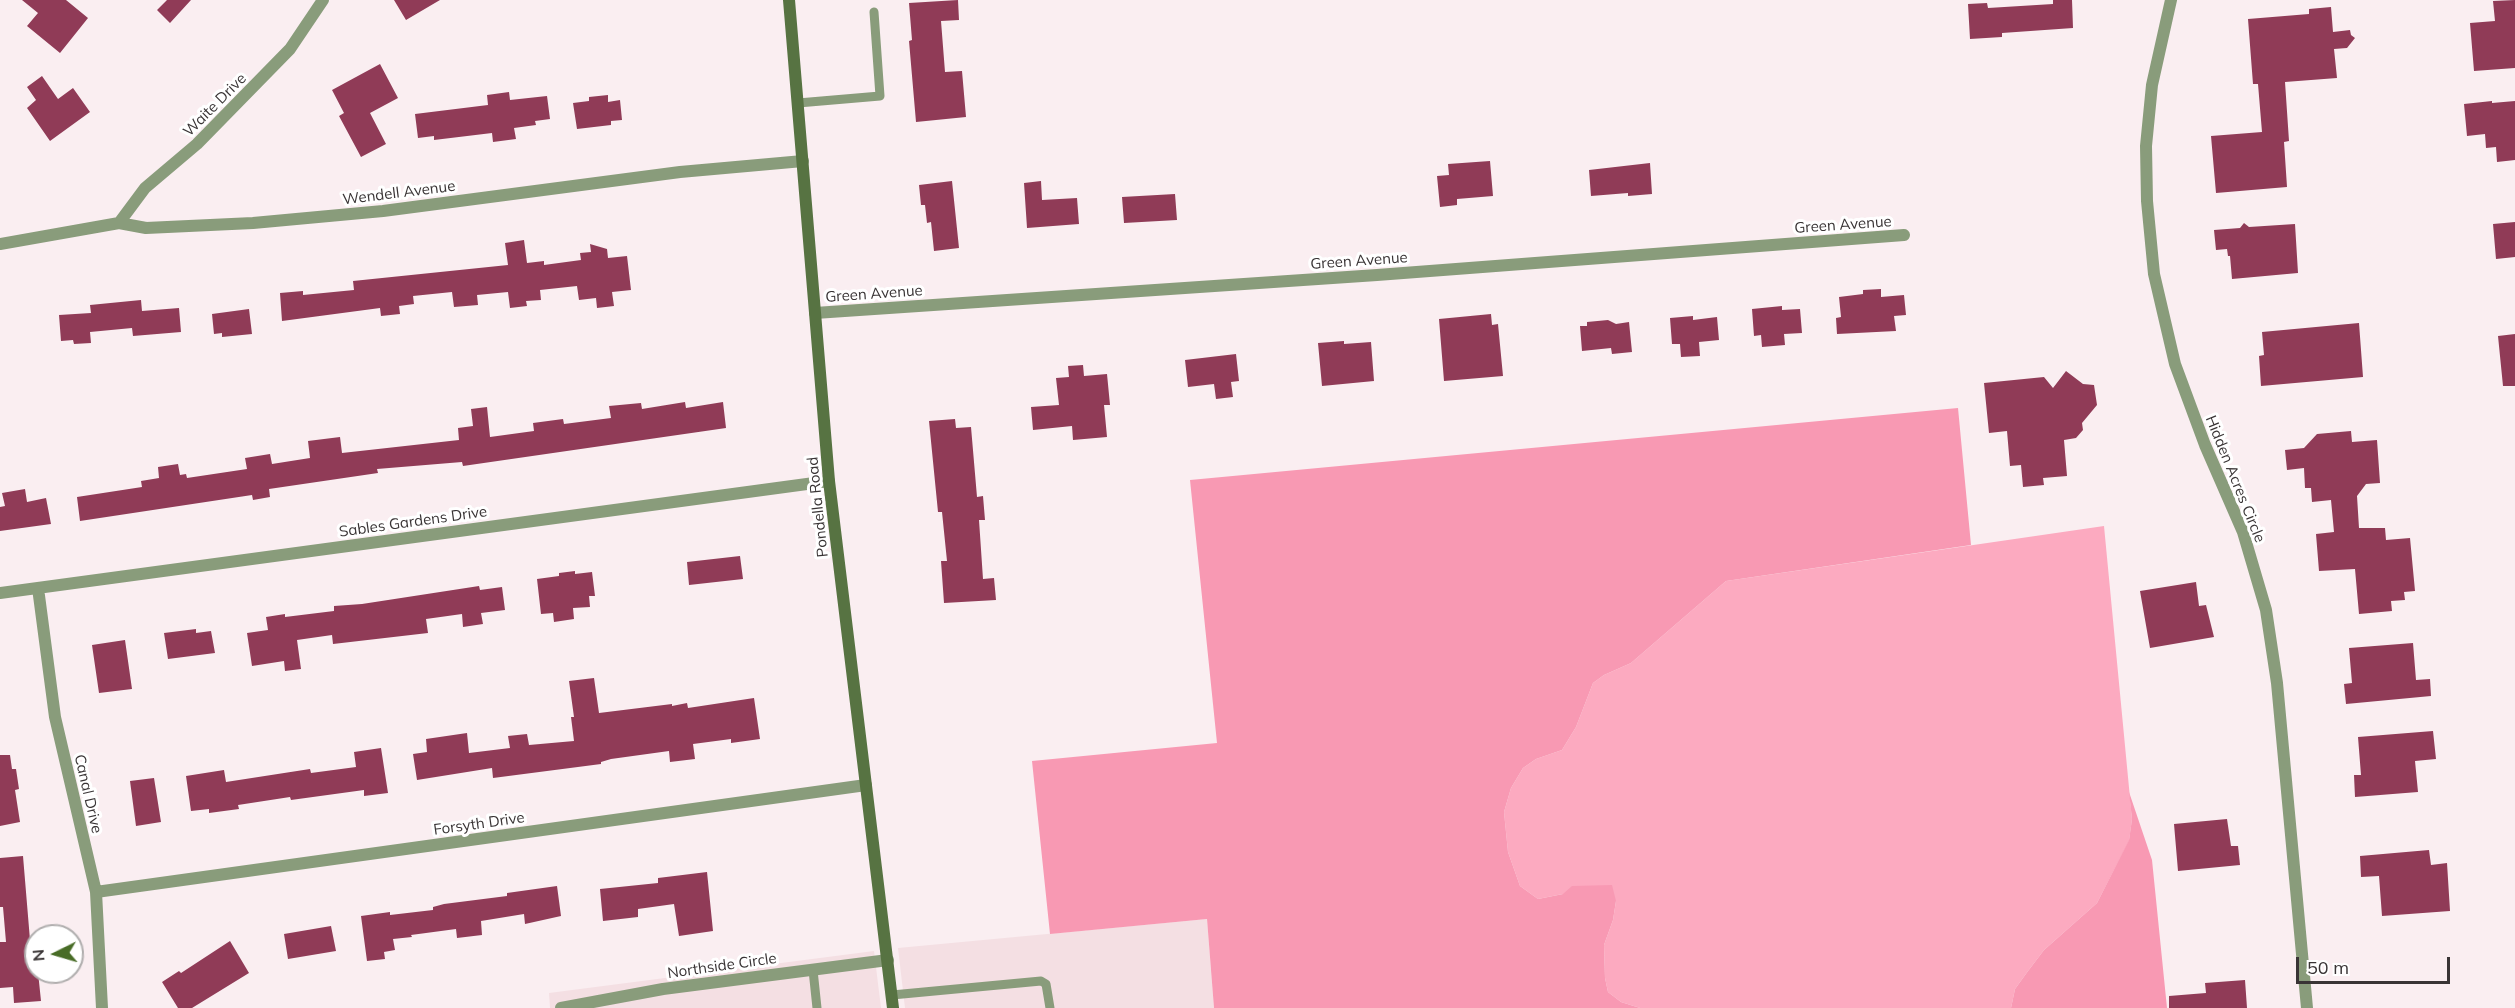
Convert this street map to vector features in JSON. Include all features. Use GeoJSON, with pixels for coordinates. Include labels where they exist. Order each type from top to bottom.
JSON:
{"type":"FeatureCollection","features":[{"type":"Feature","properties":{"kind":"main road","name":"Pondella Road"},"geometry":{"type":"LineString","coordinates":[[789,0],[829,481],[893,1002]]}},
{"type":"Feature","properties":{"kind":"street","name":"Waite Drive"},"geometry":{"type":"LineString","coordinates":[[119,222],[145,188],[221,121],[290,49],[323,0]]}},
{"type":"Feature","properties":{"kind":"street","name":"Hidden Acres Circle"},"geometry":{"type":"LineString","coordinates":[[2170,0],[2152,85],[2146,146],[2147,201],[2154,274],[2175,364],[2205,445],[2243,532],[2266,610],[2277,683],[2307,1008]]}},
{"type":"Feature","properties":{"kind":"street","name":"Wendell Avenue"},"geometry":{"type":"LineString","coordinates":[[0,244],[119,222],[146,228],[265,222],[382,211],[690,170],[803,161]]}},
{"type":"Feature","properties":{"kind":"street","name":"Green Avenue"},"geometry":{"type":"LineString","coordinates":[[815,313],[1366,276],[1904,235]]}},
{"type":"Feature","properties":{"kind":"street","name":"Sables Gardens Drive"},"geometry":{"type":"LineString","coordinates":[[0,593],[829,481]]}},
{"type":"Feature","properties":{"kind":"street","name":"Canal Drive"},"geometry":{"type":"LineString","coordinates":[[38,588],[56,717],[96,892],[102,1008]]}},
{"type":"Feature","properties":{"kind":"street","name":"Forsyth Drive"},"geometry":{"type":"LineString","coordinates":[[96,892],[866,785]]}},
{"type":"Feature","properties":{"kind":"street","name":"Northside Circle"},"geometry":{"type":"LineString","coordinates":[[561,1008],[663,989],[888,960]]}},
{"type":"Feature","properties":{"kind":"lane"},"geometry":{"type":"LineString","coordinates":[[798,103],[880,96],[874,12]]}},
{"type":"Feature","properties":{"kind":"lane"},"geometry":{"type":"LineString","coordinates":[[813,970],[817,1008]]}},
{"type":"Feature","properties":{"kind":"lane"},"geometry":{"type":"LineString","coordinates":[[893,1002],[1041,981],[1046,984],[1050,1008]]}},
{"type":"Feature","properties":{"kind":"shaded area"},"geometry":{"type":"Polygon","coordinates":[[[1958,408],[1971,545],[1726,581],[1631,663],[1604,675],[1593,683],[1576,727],[1562,750],[1536,759],[1523,768],[1511,788],[1504,812],[1508,852],[1520,886],[1538,899],[1563,894],[1572,886],[1612,885],[1616,901],[1613,920],[1604,945],[1605,978],[1608,992],[1621,1002],[1640,1008],[1214,1008],[1207,919],[1050,934],[1032,761],[1217,743],[1190,480],[1958,408]]]}},
{"type":"Feature","properties":{"kind":"shaded area"},"geometry":{"type":"Polygon","coordinates":[[[2104,526],[2132,819],[2129,841],[2097,903],[2044,950],[2015,989],[2011,1008],[1640,1008],[1621,1002],[1608,992],[1605,978],[1604,945],[1613,920],[1616,901],[1563,894],[1538,899],[1520,886],[1508,852],[1504,812],[1511,788],[1523,768],[1536,759],[1562,750],[1576,727],[1593,683],[1604,675],[1631,663],[1726,581],[2104,526]]]}},
{"type":"Feature","properties":{"kind":"shaded area"},"geometry":{"type":"Polygon","coordinates":[[[2129,792],[2152,860],[2167,1008],[2011,1008],[2015,989],[2044,950],[2097,903],[2129,840],[2132,819],[2129,792]]]}},
{"type":"Feature","properties":{"kind":"shaded area"},"geometry":{"type":"Polygon","coordinates":[[[1207,919],[1214,1008],[905,1008],[898,948],[1207,919]]]}},
{"type":"Feature","properties":{"kind":"shaded area"},"geometry":{"type":"Polygon","coordinates":[[[874,951],[881,1008],[550,1008],[549,993],[874,951]]]}},
{"type":"Feature","properties":{"kind":"building"},"geometry":{"type":"Polygon","coordinates":[[[22,0],[66,0],[88,18],[60,53],[27,26],[38,13],[22,0]]]}},
{"type":"Feature","properties":{"kind":"building"},"geometry":{"type":"Polygon","coordinates":[[[167,0],[191,0],[170,23],[157,10],[167,0]]]}},
{"type":"Feature","properties":{"kind":"building"},"geometry":{"type":"Polygon","coordinates":[[[394,0],[440,0],[406,20],[394,0]]]}},
{"type":"Feature","properties":{"kind":"building"},"geometry":{"type":"Polygon","coordinates":[[[958,0],[959,20],[941,21],[945,72],[962,71],[966,117],[916,122],[909,41],[912,40],[909,3],[958,0]]]}},
{"type":"Feature","properties":{"kind":"building"},"geometry":{"type":"Polygon","coordinates":[[[2053,0],[2072,0],[2073,28],[2002,33],[2002,37],[1970,39],[1968,4],[1987,3],[1988,8],[2053,4],[2053,0]]]}},
{"type":"Feature","properties":{"kind":"building"},"geometry":{"type":"Polygon","coordinates":[[[2515,0],[2515,68],[2474,71],[2470,23],[2495,21],[2493,1],[2515,0]]]}},
{"type":"Feature","properties":{"kind":"building"},"geometry":{"type":"Polygon","coordinates":[[[2331,7],[2333,32],[2350,30],[2351,35],[2355,38],[2347,48],[2334,49],[2337,78],[2285,82],[2289,141],[2284,142],[2287,187],[2216,193],[2211,136],[2262,132],[2258,84],[2253,84],[2248,19],[2309,14],[2309,9],[2331,7]]]}},
{"type":"Feature","properties":{"kind":"building"},"geometry":{"type":"Polygon","coordinates":[[[380,64],[398,98],[370,113],[386,144],[361,157],[339,116],[344,113],[332,90],[380,64]]]}},
{"type":"Feature","properties":{"kind":"building"},"geometry":{"type":"Polygon","coordinates":[[[42,76],[58,99],[73,88],[90,112],[50,141],[27,108],[36,100],[27,87],[42,76]]]}},
{"type":"Feature","properties":{"kind":"building"},"geometry":{"type":"Polygon","coordinates":[[[509,92],[510,100],[547,96],[550,119],[535,121],[536,125],[514,128],[516,139],[493,142],[492,133],[434,140],[434,136],[418,138],[415,114],[488,105],[487,95],[509,92]]]}},
{"type":"Feature","properties":{"kind":"building"},"geometry":{"type":"Polygon","coordinates":[[[608,95],[608,102],[620,100],[622,120],[611,121],[611,125],[577,129],[573,103],[589,101],[589,97],[608,95]]]}},
{"type":"Feature","properties":{"kind":"building"},"geometry":{"type":"Polygon","coordinates":[[[2492,101],[2492,103],[2515,101],[2515,160],[2497,162],[2496,147],[2486,148],[2485,134],[2467,136],[2464,104],[2492,101]]]}},
{"type":"Feature","properties":{"kind":"building"},"geometry":{"type":"Polygon","coordinates":[[[1490,161],[1493,196],[1457,199],[1457,205],[1440,207],[1437,176],[1449,175],[1448,164],[1490,161]]]}},
{"type":"Feature","properties":{"kind":"building"},"geometry":{"type":"Polygon","coordinates":[[[1650,163],[1652,194],[1591,196],[1589,170],[1650,163]]]}},
{"type":"Feature","properties":{"kind":"building"},"geometry":{"type":"Polygon","coordinates":[[[952,181],[959,248],[934,251],[931,222],[927,223],[925,205],[921,205],[919,185],[952,181]]]}},
{"type":"Feature","properties":{"kind":"building"},"geometry":{"type":"Polygon","coordinates":[[[1041,181],[1042,200],[1077,198],[1079,224],[1027,228],[1024,183],[1041,181]]]}},
{"type":"Feature","properties":{"kind":"building"},"geometry":{"type":"Polygon","coordinates":[[[1175,194],[1177,220],[1124,223],[1122,197],[1175,194]]]}},
{"type":"Feature","properties":{"kind":"building"},"geometry":{"type":"Polygon","coordinates":[[[2515,222],[2515,257],[2496,259],[2493,224],[2515,222]]]}},
{"type":"Feature","properties":{"kind":"building"},"geometry":{"type":"Polygon","coordinates":[[[2244,223],[2249,227],[2295,224],[2298,273],[2232,279],[2230,256],[2228,256],[2227,249],[2216,250],[2214,230],[2240,228],[2244,223]]]}},
{"type":"Feature","properties":{"kind":"building"},"geometry":{"type":"Polygon","coordinates":[[[524,240],[527,263],[544,261],[544,265],[581,260],[580,253],[591,252],[590,244],[607,249],[608,258],[627,256],[631,290],[612,292],[614,306],[597,308],[596,298],[579,300],[577,286],[540,290],[541,300],[526,301],[527,306],[510,308],[508,292],[477,295],[478,305],[454,307],[452,292],[413,296],[414,304],[399,306],[400,314],[381,316],[380,308],[282,321],[280,293],[303,291],[303,295],[354,290],[353,281],[508,265],[505,243],[524,240]]]}},
{"type":"Feature","properties":{"kind":"building"},"geometry":{"type":"Polygon","coordinates":[[[1881,289],[1881,297],[1904,295],[1906,315],[1894,316],[1896,331],[1837,334],[1836,318],[1841,317],[1839,297],[1863,294],[1863,290],[1881,289]]]}},
{"type":"Feature","properties":{"kind":"building"},"geometry":{"type":"Polygon","coordinates":[[[141,300],[142,311],[179,308],[181,332],[133,336],[132,328],[90,332],[91,343],[74,344],[73,340],[61,341],[59,315],[91,313],[90,305],[141,300]]]}},
{"type":"Feature","properties":{"kind":"building"},"geometry":{"type":"Polygon","coordinates":[[[1782,306],[1782,310],[1800,309],[1802,333],[1784,334],[1785,345],[1762,347],[1761,335],[1754,336],[1752,309],[1782,306]]]}},
{"type":"Feature","properties":{"kind":"building"},"geometry":{"type":"Polygon","coordinates":[[[249,309],[252,334],[222,337],[222,333],[214,334],[212,314],[249,309]]]}},
{"type":"Feature","properties":{"kind":"building"},"geometry":{"type":"Polygon","coordinates":[[[1491,314],[1492,325],[1498,324],[1503,376],[1444,381],[1439,319],[1491,314]]]}},
{"type":"Feature","properties":{"kind":"building"},"geometry":{"type":"Polygon","coordinates":[[[1693,316],[1693,320],[1717,317],[1719,340],[1699,342],[1700,356],[1681,357],[1680,344],[1672,344],[1670,318],[1693,316]]]}},
{"type":"Feature","properties":{"kind":"building"},"geometry":{"type":"Polygon","coordinates":[[[1608,320],[1616,324],[1629,322],[1632,352],[1612,354],[1611,348],[1582,351],[1580,326],[1587,326],[1587,322],[1608,320]]]}},
{"type":"Feature","properties":{"kind":"building"},"geometry":{"type":"Polygon","coordinates":[[[2359,323],[2363,377],[2261,386],[2259,356],[2264,355],[2262,332],[2359,323]]]}},
{"type":"Feature","properties":{"kind":"building"},"geometry":{"type":"Polygon","coordinates":[[[2515,334],[2515,386],[2503,386],[2498,336],[2515,334]]]}},
{"type":"Feature","properties":{"kind":"building"},"geometry":{"type":"Polygon","coordinates":[[[1344,341],[1344,344],[1371,342],[1374,381],[1322,386],[1318,343],[1344,341]]]}},
{"type":"Feature","properties":{"kind":"building"},"geometry":{"type":"Polygon","coordinates":[[[1236,354],[1239,381],[1231,382],[1233,397],[1216,399],[1214,384],[1188,387],[1185,360],[1236,354]]]}},
{"type":"Feature","properties":{"kind":"building"},"geometry":{"type":"Polygon","coordinates":[[[1083,365],[1084,376],[1107,374],[1110,405],[1104,405],[1107,437],[1073,440],[1072,426],[1033,430],[1031,407],[1059,405],[1056,378],[1069,377],[1068,366],[1083,365]]]}},
{"type":"Feature","properties":{"kind":"building"},"geometry":{"type":"Polygon","coordinates":[[[2066,371],[2083,384],[2094,385],[2097,405],[2082,423],[2083,430],[2076,438],[2064,440],[2067,476],[2043,478],[2044,485],[2023,487],[2021,465],[2010,466],[2007,431],[1989,433],[1984,383],[2044,377],[2053,388],[2066,371]]]}},
{"type":"Feature","properties":{"kind":"building"},"geometry":{"type":"Polygon","coordinates":[[[685,402],[686,408],[723,402],[726,428],[463,466],[462,462],[377,469],[378,473],[269,489],[270,497],[253,500],[252,495],[80,521],[77,497],[142,487],[141,481],[159,478],[158,467],[178,464],[180,475],[186,474],[187,478],[247,469],[245,458],[270,454],[272,464],[310,458],[308,441],[340,437],[342,453],[459,440],[458,428],[473,426],[471,409],[487,407],[490,437],[534,431],[533,423],[563,419],[564,424],[611,418],[609,406],[641,403],[642,409],[685,402]]]}},
{"type":"Feature","properties":{"kind":"building"},"geometry":{"type":"Polygon","coordinates":[[[955,419],[956,428],[971,427],[977,497],[983,496],[985,520],[979,520],[983,579],[994,578],[996,600],[944,603],[941,561],[947,561],[942,512],[938,512],[929,421],[955,419]]]}},
{"type":"Feature","properties":{"kind":"building"},"geometry":{"type":"Polygon","coordinates":[[[2351,431],[2352,442],[2377,440],[2380,483],[2366,484],[2357,496],[2359,528],[2385,528],[2386,540],[2410,538],[2415,591],[2404,592],[2405,600],[2391,601],[2392,611],[2359,614],[2355,569],[2319,571],[2316,534],[2334,532],[2331,500],[2312,502],[2311,488],[2305,488],[2304,468],[2287,470],[2285,450],[2304,448],[2317,434],[2351,431]]]}},
{"type":"Feature","properties":{"kind":"building"},"geometry":{"type":"Polygon","coordinates":[[[25,489],[27,502],[46,498],[51,524],[0,531],[0,507],[5,506],[2,493],[25,489]]]}},
{"type":"Feature","properties":{"kind":"building"},"geometry":{"type":"Polygon","coordinates":[[[740,556],[743,579],[689,585],[687,562],[740,556]]]}},
{"type":"Feature","properties":{"kind":"building"},"geometry":{"type":"Polygon","coordinates":[[[575,571],[575,574],[592,572],[595,596],[589,596],[590,607],[573,608],[574,619],[554,622],[553,613],[541,614],[537,579],[575,571]]]}},
{"type":"Feature","properties":{"kind":"building"},"geometry":{"type":"Polygon","coordinates":[[[2196,582],[2199,606],[2206,605],[2214,637],[2150,648],[2140,591],[2196,582]]]}},
{"type":"Feature","properties":{"kind":"building"},"geometry":{"type":"Polygon","coordinates":[[[479,586],[480,590],[502,587],[505,610],[481,613],[483,624],[463,627],[462,614],[426,619],[428,633],[333,644],[332,635],[297,640],[301,669],[285,671],[284,661],[252,666],[247,633],[268,630],[266,617],[334,611],[334,606],[362,604],[479,586]]]}},
{"type":"Feature","properties":{"kind":"building"},"geometry":{"type":"Polygon","coordinates":[[[196,629],[196,633],[211,631],[215,653],[168,659],[164,633],[196,629]]]}},
{"type":"Feature","properties":{"kind":"building"},"geometry":{"type":"Polygon","coordinates":[[[125,640],[132,689],[99,693],[92,645],[125,640]]]}},
{"type":"Feature","properties":{"kind":"building"},"geometry":{"type":"Polygon","coordinates":[[[2413,643],[2416,680],[2430,679],[2431,696],[2346,704],[2344,684],[2352,683],[2349,648],[2413,643]]]}},
{"type":"Feature","properties":{"kind":"building"},"geometry":{"type":"Polygon","coordinates":[[[594,678],[599,713],[687,703],[688,708],[754,698],[760,739],[731,743],[731,739],[693,744],[695,759],[670,762],[669,751],[611,759],[601,764],[493,778],[492,768],[417,780],[413,754],[427,752],[426,739],[467,733],[469,753],[510,748],[508,736],[527,734],[529,745],[574,741],[571,717],[574,717],[569,681],[594,678]]]}},
{"type":"Feature","properties":{"kind":"building"},"geometry":{"type":"Polygon","coordinates":[[[2433,731],[2436,759],[2415,761],[2418,792],[2355,797],[2354,775],[2361,775],[2358,737],[2433,731]]]}},
{"type":"Feature","properties":{"kind":"building"},"geometry":{"type":"Polygon","coordinates":[[[381,748],[388,793],[364,796],[364,790],[291,800],[290,797],[238,805],[239,809],[209,813],[209,809],[191,811],[186,776],[224,770],[226,782],[310,769],[311,773],[356,767],[354,752],[381,748]]]}},
{"type":"Feature","properties":{"kind":"building"},"geometry":{"type":"Polygon","coordinates":[[[0,755],[10,755],[12,769],[16,769],[19,789],[15,790],[20,822],[0,826],[0,755]]]}},
{"type":"Feature","properties":{"kind":"building"},"geometry":{"type":"Polygon","coordinates":[[[154,778],[161,822],[136,826],[130,781],[154,778]]]}},
{"type":"Feature","properties":{"kind":"building"},"geometry":{"type":"Polygon","coordinates":[[[2227,819],[2231,846],[2238,846],[2240,865],[2178,871],[2174,824],[2227,819]]]}},
{"type":"Feature","properties":{"kind":"building"},"geometry":{"type":"Polygon","coordinates":[[[2429,850],[2431,865],[2447,863],[2450,911],[2382,916],[2379,876],[2361,877],[2360,856],[2429,850]]]}},
{"type":"Feature","properties":{"kind":"building"},"geometry":{"type":"Polygon","coordinates":[[[23,856],[29,924],[24,924],[24,984],[39,984],[41,1001],[14,1003],[13,987],[0,988],[0,942],[6,942],[3,907],[0,907],[0,858],[23,856]]]}},
{"type":"Feature","properties":{"kind":"building"},"geometry":{"type":"Polygon","coordinates":[[[707,872],[713,931],[679,936],[674,904],[638,909],[638,917],[603,921],[600,889],[658,883],[658,878],[707,872]]]}},
{"type":"Feature","properties":{"kind":"building"},"geometry":{"type":"Polygon","coordinates":[[[557,886],[561,916],[525,924],[524,914],[481,921],[482,935],[457,938],[456,929],[393,939],[395,950],[384,952],[385,959],[367,961],[361,916],[433,910],[433,907],[444,904],[507,896],[507,893],[557,886]]]}},
{"type":"Feature","properties":{"kind":"building"},"geometry":{"type":"Polygon","coordinates":[[[331,926],[336,951],[288,959],[284,934],[331,926]]]}},
{"type":"Feature","properties":{"kind":"building"},"geometry":{"type":"Polygon","coordinates":[[[230,941],[249,973],[192,1008],[178,1008],[162,982],[179,971],[181,973],[230,941]]]}},
{"type":"Feature","properties":{"kind":"building"},"geometry":{"type":"Polygon","coordinates":[[[2245,980],[2247,1008],[2169,1008],[2169,996],[2206,993],[2205,983],[2245,980]]]}}]}
